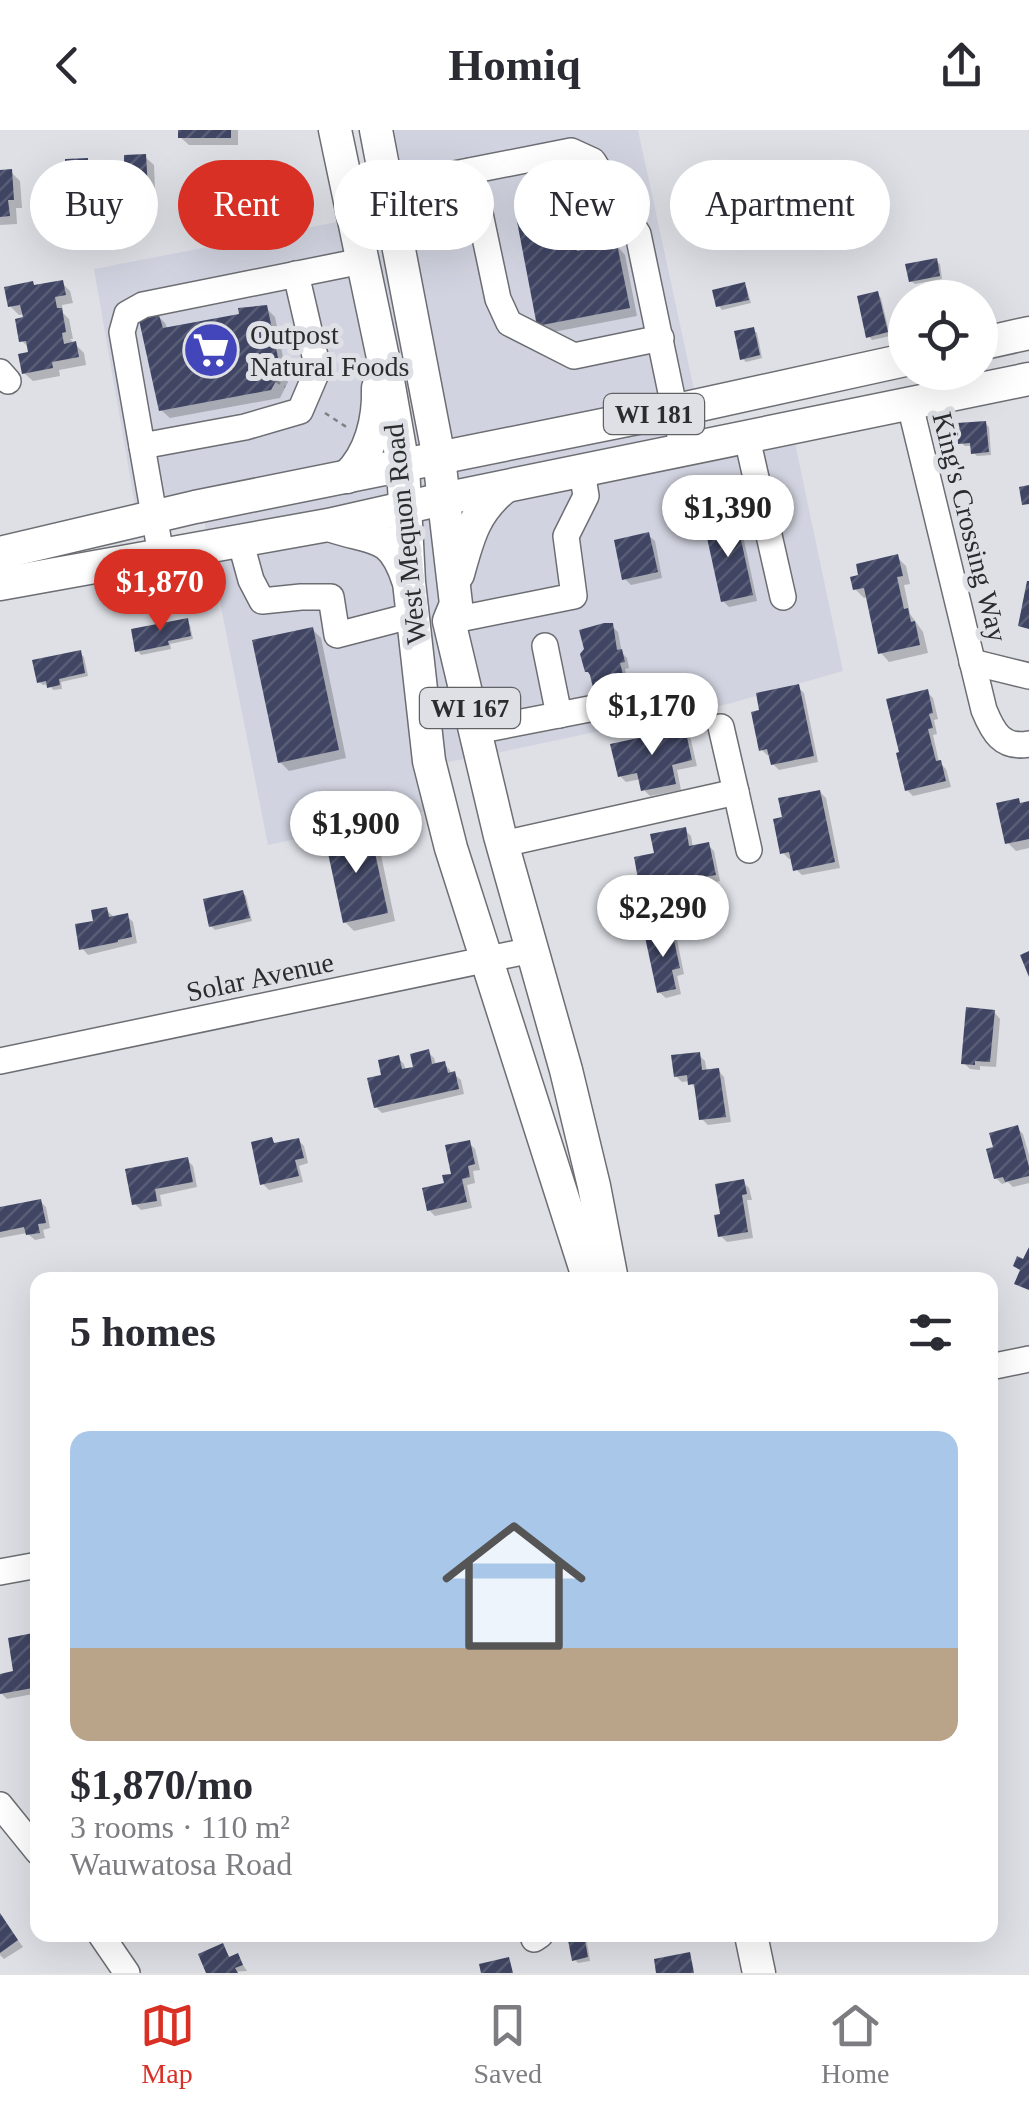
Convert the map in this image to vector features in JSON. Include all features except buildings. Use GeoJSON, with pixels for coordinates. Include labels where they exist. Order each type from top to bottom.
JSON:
{"type":"FeatureCollection","features":[{"type":"Feature","properties":{"kind":"main road","name":"West Mequon Road"},"geometry":{"type":"LineString","coordinates":[[334,130],[388,386],[454,582],[456,604],[449,622],[503,844],[566,1070],[610,1272]]}},
{"type":"Feature","properties":{"kind":"main road","name":"West Mequon Road"},"geometry":{"type":"LineString","coordinates":[[376,130],[382,160]]}},
{"type":"Feature","properties":{"kind":"main road","name":"West Mequon Road"},"geometry":{"type":"LineString","coordinates":[[400,250],[427,392],[422,482],[409,582],[429,761],[451,848],[586,1272]]}},
{"type":"Feature","properties":{"kind":"main road"},"geometry":{"type":"LineString","coordinates":[[363,266],[388,310],[401,358],[441,601],[449,622],[415,622]]}},
{"type":"Feature","properties":{"kind":"main road"},"geometry":{"type":"LineString","coordinates":[[998,340],[1029,333]]}},
{"type":"Feature","properties":{"kind":"main road"},"geometry":{"type":"LineString","coordinates":[[347,477],[362,458],[377,420],[377,338]]}},
{"type":"Feature","properties":{"kind":"main road","name":"WI 181"},"geometry":{"type":"LineString","coordinates":[[0,584],[328,524],[519,442],[888,364]]}},
{"type":"Feature","properties":{"kind":"main road","name":"WI 181"},"geometry":{"type":"LineString","coordinates":[[0,553],[347,477],[504,486],[1029,380]]}},
{"type":"Feature","properties":{"kind":"main road"},"geometry":{"type":"LineString","coordinates":[[427,392],[455,425],[519,442]]}},
{"type":"Feature","properties":{"kind":"main road"},"geometry":{"type":"LineString","coordinates":[[225,543],[284,517],[614,438],[677,410]]}},
{"type":"Feature","properties":{"kind":"main road"},"geometry":{"type":"LineString","coordinates":[[454,582],[482,508],[504,486]]}},
{"type":"Feature","properties":{"kind":"main road"},"geometry":{"type":"LineString","coordinates":[[328,524],[392,546],[409,582]]}},
{"type":"Feature","properties":{"kind":"main road"},"geometry":{"type":"LineString","coordinates":[[752,1942],[759,1973]]}},
{"type":"Feature","properties":{"kind":"street"},"geometry":{"type":"LineString","coordinates":[[494,166],[571,151],[594,161],[638,234],[684,450]]}},
{"type":"Feature","properties":{"kind":"street"},"geometry":{"type":"LineString","coordinates":[[488,250],[498,299],[509,322],[574,356],[661,338]]}},
{"type":"Feature","properties":{"kind":"street"},"geometry":{"type":"LineString","coordinates":[[161,555],[122,332],[127,314],[143,305],[296,274],[363,266]]}},
{"type":"Feature","properties":{"kind":"street"},"geometry":{"type":"LineString","coordinates":[[142,446],[245,427],[300,412],[318,369],[296,274]]}},
{"type":"Feature","properties":{"kind":"street","name":"King's Crossing Way"},"geometry":{"type":"LineString","coordinates":[[910,405],[984,710],[992,730],[1004,743],[1029,744]]}},
{"type":"Feature","properties":{"kind":"street"},"geometry":{"type":"LineString","coordinates":[[748,438],[783,597]]}},
{"type":"Feature","properties":{"kind":"street"},"geometry":{"type":"LineString","coordinates":[[449,622],[574,596],[566,536],[586,496],[582,471]]}},
{"type":"Feature","properties":{"kind":"street"},"geometry":{"type":"LineString","coordinates":[[225,543],[262,601],[330,597],[338,635],[415,622]]}},
{"type":"Feature","properties":{"kind":"street"},"geometry":{"type":"LineString","coordinates":[[545,646],[559,715]]}},
{"type":"Feature","properties":{"kind":"street","name":"King's Crossing Way"},"geometry":{"type":"LineString","coordinates":[[972,662],[1029,676]]}},
{"type":"Feature","properties":{"kind":"street"},"geometry":{"type":"LineString","coordinates":[[476,731],[641,699]]}},
{"type":"Feature","properties":{"kind":"street"},"geometry":{"type":"LineString","coordinates":[[721,727],[748,850]]}},
{"type":"Feature","properties":{"kind":"street"},"geometry":{"type":"LineString","coordinates":[[503,844],[736,792]]}},
{"type":"Feature","properties":{"kind":"street","name":"Solar Avenue"},"geometry":{"type":"LineString","coordinates":[[0,1061],[532,950]]}},
{"type":"Feature","properties":{"kind":"street"},"geometry":{"type":"LineString","coordinates":[[998,1365],[1029,1359]]}},
{"type":"Feature","properties":{"kind":"street"},"geometry":{"type":"LineString","coordinates":[[0,1572],[30,1566]]}},
{"type":"Feature","properties":{"kind":"street"},"geometry":{"type":"LineString","coordinates":[[0,1805],[30,1842]]}},
{"type":"Feature","properties":{"kind":"street"},"geometry":{"type":"LineString","coordinates":[[106,1942],[127,1973]]}},
{"type":"Feature","properties":{"kind":"path"},"geometry":{"type":"LineString","coordinates":[[305,400],[357,434]]}},
{"type":"Feature","properties":{"kind":"shaded area"},"geometry":{"type":"Polygon","coordinates":[[[394,130],[638,130],[644,160],[514,160],[514,250],[650,250],[650,186],[694,389],[716,461],[795,443],[843,671],[728,704],[421,767],[431,810],[268,845],[199,495],[136,511],[94,269],[192,250],[314,250],[314,227],[334,222],[334,250],[494,250],[494,160],[400,160],[394,130]]]}},
{"type":"Feature","properties":{"kind":"place","name":"Outpost Natural Foods"},"geometry":{"type":"Point","coordinates":[211,350]}}]}
